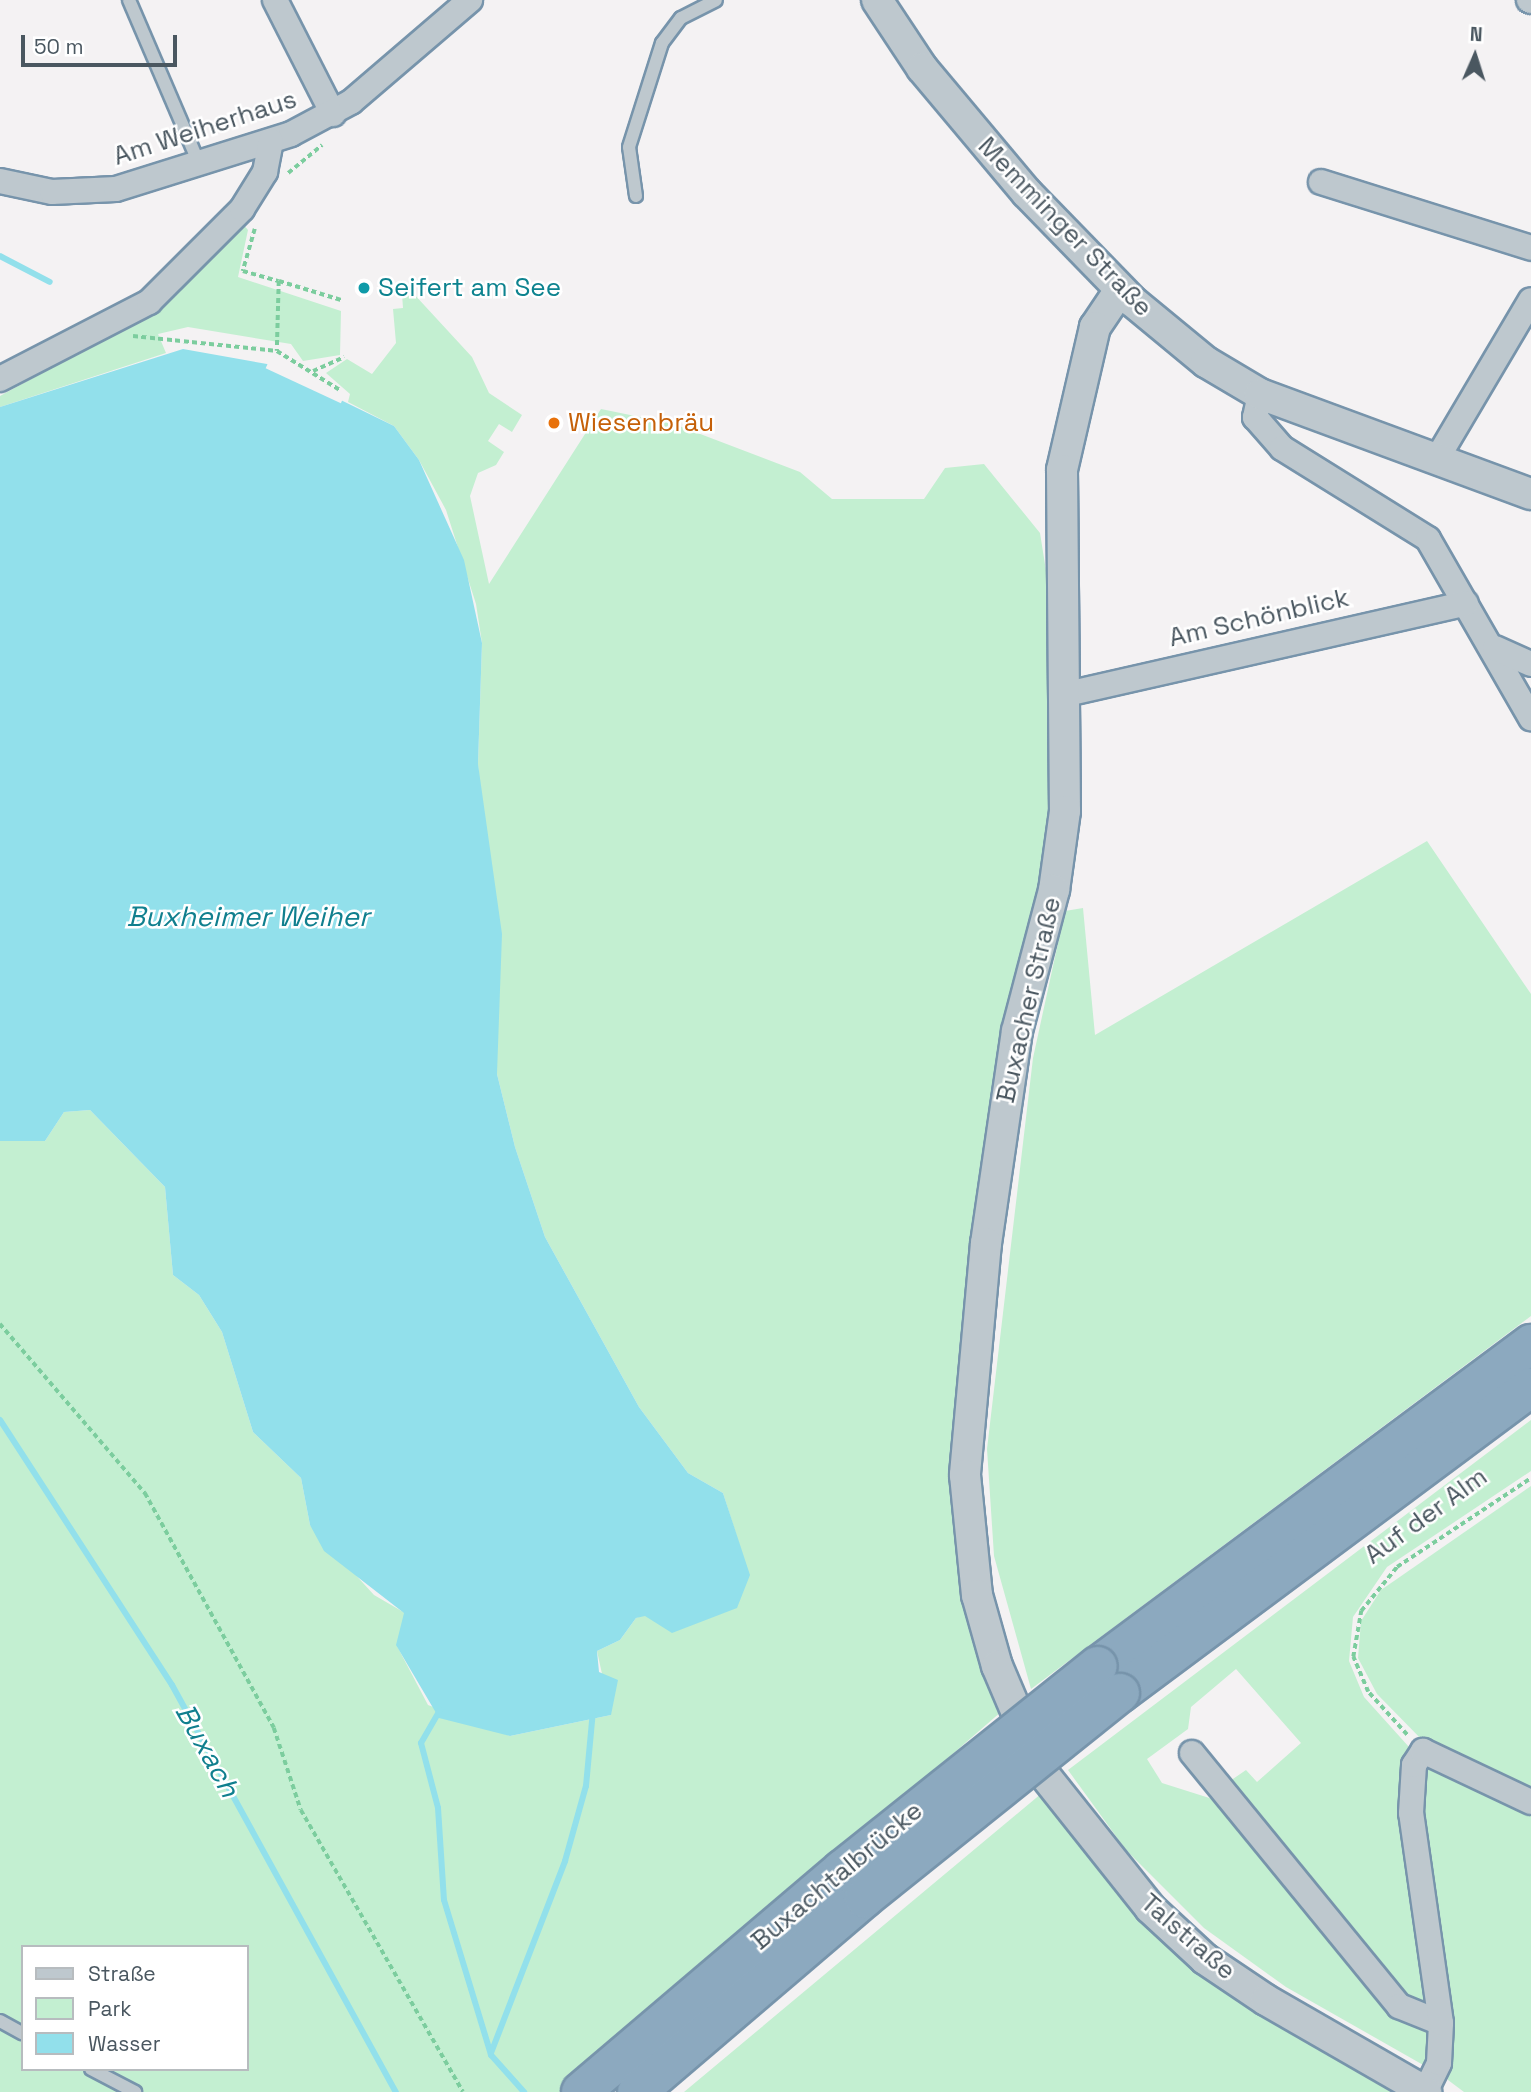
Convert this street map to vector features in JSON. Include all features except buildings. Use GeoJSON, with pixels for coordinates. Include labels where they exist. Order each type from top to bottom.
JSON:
{"type":"FeatureCollection","features":[{"type":"Feature","properties":{"kind":"highway"},"geometry":{"type":"LineString","coordinates":[[1109,1680],[1531,1344]]}},
{"type":"Feature","properties":{"kind":"highway"},"geometry":{"type":"LineString","coordinates":[[1109,1680],[1531,1387]]}},
{"type":"Feature","properties":{"kind":"highway","name":"Buxachtalbrücke"},"geometry":{"type":"LineString","coordinates":[[581,2092],[842,1870],[1109,1680]]}},
{"type":"Feature","properties":{"kind":"highway","name":"Buxachtalbrücke"},"geometry":{"type":"LineString","coordinates":[[637,2092],[864,1898],[1109,1680]]}},
{"type":"Feature","properties":{"kind":"street"},"geometry":{"type":"LineString","coordinates":[[275,0],[333,114]]}},
{"type":"Feature","properties":{"kind":"street","name":"Am Weiherhaus"},"geometry":{"type":"LineString","coordinates":[[0,181],[52,192],[96,192],[200,166],[271,142],[333,114],[470,0]]}},
{"type":"Feature","properties":{"kind":"street","name":"Memminger Straße"},"geometry":{"type":"LineString","coordinates":[[877,0],[922,68],[1018,183],[1120,290],[1206,362],[1260,394],[1438,457],[1531,494]]}},
{"type":"Feature","properties":{"kind":"street"},"geometry":{"type":"LineString","coordinates":[[0,379],[113,324],[158,294],[242,209],[265,172],[271,142]]}},
{"type":"Feature","properties":{"kind":"street"},"geometry":{"type":"LineString","coordinates":[[1321,182],[1531,248]]}},
{"type":"Feature","properties":{"kind":"street","name":"Buxacher Straße"},"geometry":{"type":"LineString","coordinates":[[1017,1713],[977,1595],[966,1443],[1004,1102],[1061,847],[1066,694],[1062,470],[1095,327],[1120,290]]}},
{"type":"Feature","properties":{"kind":"street"},"geometry":{"type":"LineString","coordinates":[[1438,457],[1531,300]]}},
{"type":"Feature","properties":{"kind":"street"},"geometry":{"type":"LineString","coordinates":[[1260,394],[1255,417],[1265,431],[1329,481],[1422,533],[1495,648],[1531,718]]}},
{"type":"Feature","properties":{"kind":"street","name":"Am Schönblick"},"geometry":{"type":"LineString","coordinates":[[1066,694],[1466,603]]}},
{"type":"Feature","properties":{"kind":"street"},"geometry":{"type":"LineString","coordinates":[[1495,648],[1531,664]]}},
{"type":"Feature","properties":{"kind":"street","name":"Talstraße"},"geometry":{"type":"LineString","coordinates":[[1017,1713],[1042,1772],[1077,1823],[1205,1959],[1426,2092]]}},
{"type":"Feature","properties":{"kind":"street"},"geometry":{"type":"LineString","coordinates":[[1426,2092],[1439,2063],[1441,2023],[1410,1793],[1423,1751],[1531,1802]]}},
{"type":"Feature","properties":{"kind":"street"},"geometry":{"type":"LineString","coordinates":[[1192,1753],[1399,2006],[1441,2023]]}},
{"type":"Feature","properties":{"kind":"lane"},"geometry":{"type":"LineString","coordinates":[[129,0],[200,166]]}},
{"type":"Feature","properties":{"kind":"lane"},"geometry":{"type":"LineString","coordinates":[[636,196],[629,147],[662,43],[681,18],[716,0]]}},
{"type":"Feature","properties":{"kind":"lane"},"geometry":{"type":"LineString","coordinates":[[0,2021],[21,2033]]}},
{"type":"Feature","properties":{"kind":"lane"},"geometry":{"type":"LineString","coordinates":[[95,2071],[135,2092]]}},
{"type":"Feature","properties":{"kind":"path"},"geometry":{"type":"LineString","coordinates":[[257,223],[243,271],[341,300]]}},
{"type":"Feature","properties":{"kind":"path"},"geometry":{"type":"LineString","coordinates":[[277,351],[279,281]]}},
{"type":"Feature","properties":{"kind":"path"},"geometry":{"type":"LineString","coordinates":[[113,324],[151,341],[222,341],[277,351],[340,390]]}},
{"type":"Feature","properties":{"kind":"path"},"geometry":{"type":"LineString","coordinates":[[313,371],[344,357]]}},
{"type":"Feature","properties":{"kind":"path"},"geometry":{"type":"LineString","coordinates":[[0,1324],[145,1493],[274,1728],[301,1811],[463,2092]]}},
{"type":"Feature","properties":{"kind":"path","name":"Auf der Alm"},"geometry":{"type":"LineString","coordinates":[[1423,1751],[1368,1692],[1353,1657],[1356,1620],[1397,1567],[1531,1478]]}},
{"type":"Feature","properties":{"kind":"green space"},"geometry":{"type":"Polygon","coordinates":[[[242,223],[248,230],[238,277],[341,311],[340,355],[303,361],[291,344],[188,327],[158,334],[166,353],[0,407],[0,396],[150,314],[242,223]]]}},
{"type":"Feature","properties":{"kind":"green space"},"geometry":{"type":"Polygon","coordinates":[[[401,280],[472,357],[489,393],[522,415],[512,432],[499,424],[488,441],[504,452],[496,465],[478,473],[470,496],[489,584],[601,409],[674,424],[800,472],[832,499],[924,499],[945,468],[984,464],[1040,533],[1051,602],[1057,735],[1046,863],[997,1063],[952,1452],[959,1568],[1002,1711],[564,2092],[0,2092],[0,1141],[45,1141],[64,1112],[90,1110],[165,1187],[173,1275],[199,1295],[222,1332],[253,1432],[301,1478],[310,1525],[374,1595],[405,1613],[397,1646],[428,1705],[510,1736],[611,1715],[597,1651],[620,1640],[636,1618],[749,1575],[723,1493],[688,1473],[639,1407],[545,1237],[515,1147],[497,1074],[478,764],[482,643],[476,604],[446,510],[419,460],[394,426],[348,402],[350,394],[326,373],[347,359],[372,374],[396,343],[393,309],[403,308],[401,280]]]}},
{"type":"Feature","properties":{"kind":"green space"},"geometry":{"type":"Polygon","coordinates":[[[1427,841],[1531,994],[1531,1316],[1031,1689],[994,1556],[987,1449],[1033,1058],[1065,911],[1083,908],[1095,1035],[1427,841]]]}},
{"type":"Feature","properties":{"kind":"green space"},"geometry":{"type":"Polygon","coordinates":[[[1531,1420],[1531,1471],[1387,1567],[1353,1617],[1349,1661],[1364,1697],[1409,1747],[1401,1762],[1429,2008],[1404,2002],[1230,1781],[1246,1770],[1257,1782],[1301,1743],[1236,1669],[1191,1707],[1188,1729],[1147,1759],[1162,1783],[1222,1802],[1435,2039],[1425,2066],[1286,1987],[1204,1928],[1126,1850],[1068,1770],[1531,1420]]]}},
{"type":"Feature","properties":{"kind":"green space"},"geometry":{"type":"Polygon","coordinates":[[[1531,1486],[1531,1796],[1428,1746],[1377,1694],[1358,1658],[1361,1621],[1381,1590],[1531,1486]]]}},
{"type":"Feature","properties":{"kind":"green space"},"geometry":{"type":"Polygon","coordinates":[[[1434,1765],[1531,1806],[1531,2092],[1464,2092],[1448,2080],[1417,1778],[1434,1765]]]}},
{"type":"Feature","properties":{"kind":"green space"},"geometry":{"type":"Polygon","coordinates":[[[1042,1793],[1130,1906],[1407,2092],[684,2092],[1042,1793]]]}},
{"type":"Feature","properties":{"kind":"water","name":"Buxheimer Weiher"},"geometry":{"type":"Polygon","coordinates":[[[183,349],[267,364],[394,426],[419,460],[464,560],[482,643],[478,764],[502,934],[497,1074],[515,1147],[545,1237],[639,1407],[688,1473],[723,1493],[750,1575],[737,1608],[672,1633],[645,1616],[636,1618],[620,1640],[597,1651],[599,1672],[618,1680],[611,1715],[510,1736],[439,1718],[396,1645],[404,1613],[324,1551],[310,1525],[301,1478],[253,1432],[222,1332],[199,1295],[173,1275],[165,1187],[90,1110],[64,1112],[45,1141],[0,1141],[0,407],[183,349]]]}},
{"type":"Feature","properties":{"kind":"pier"},"geometry":{"type":"Polygon","coordinates":[[[269,361],[344,396],[341,403],[266,368],[269,361]]]}},
{"type":"Feature","properties":{"kind":"waterway"},"geometry":{"type":"LineString","coordinates":[[0,256],[50,282]]}},
{"type":"Feature","properties":{"kind":"waterway","name":"Buxach"},"geometry":{"type":"LineString","coordinates":[[0,1420],[172,1685],[396,2092]]}},
{"type":"Feature","properties":{"kind":"waterway"},"geometry":{"type":"LineString","coordinates":[[440,1710],[421,1743],[438,1808],[444,1900],[491,2055],[524,2092]]}},
{"type":"Feature","properties":{"kind":"waterway"},"geometry":{"type":"LineString","coordinates":[[491,2053],[565,1861],[586,1786],[593,1711]]}},
{"type":"Feature","properties":{"kind":"place","name":"Seifert am See"},"geometry":{"type":"Point","coordinates":[364,288]}},
{"type":"Feature","properties":{"kind":"place","name":"Wiesenbräu"},"geometry":{"type":"Point","coordinates":[554,423]}}]}
